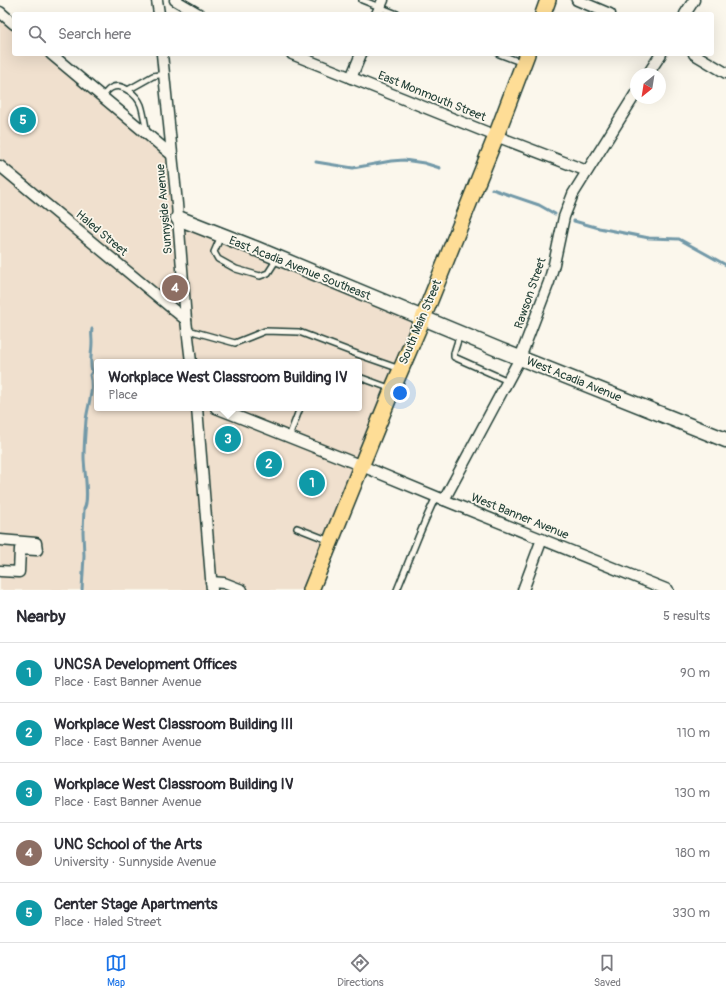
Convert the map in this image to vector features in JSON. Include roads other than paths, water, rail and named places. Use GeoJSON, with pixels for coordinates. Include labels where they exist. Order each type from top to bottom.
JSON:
{"type":"FeatureCollection","features":[{"type":"Feature","properties":{"kind":"main road"},"geometry":{"type":"LineString","coordinates":[[543,12],[548,0]]}},
{"type":"Feature","properties":{"kind":"main road","name":"South Main Street"},"geometry":{"type":"LineString","coordinates":[[311,590],[392,390],[423,318],[496,136],[525,59]]}},
{"type":"Feature","properties":{"kind":"street"},"geometry":{"type":"LineString","coordinates":[[157,0],[159,12]]}},
{"type":"Feature","properties":{"kind":"street"},"geometry":{"type":"LineString","coordinates":[[175,0],[196,12]]}},
{"type":"Feature","properties":{"kind":"street"},"geometry":{"type":"LineString","coordinates":[[577,0],[605,12]]}},
{"type":"Feature","properties":{"kind":"street"},"geometry":{"type":"LineString","coordinates":[[686,12],[694,0]]}},
{"type":"Feature","properties":{"kind":"street"},"geometry":{"type":"LineString","coordinates":[[0,12],[12,22]]}},
{"type":"Feature","properties":{"kind":"street"},"geometry":{"type":"LineString","coordinates":[[52,56],[172,155]]}},
{"type":"Feature","properties":{"kind":"street","name":"Sunnyside Avenue"},"geometry":{"type":"LineString","coordinates":[[162,56],[186,320],[192,359]]}},
{"type":"Feature","properties":{"kind":"street","name":"East Monmouth Street"},"geometry":{"type":"LineString","coordinates":[[297,56],[587,171]]}},
{"type":"Feature","properties":{"kind":"street"},"geometry":{"type":"LineString","coordinates":[[351,78],[360,56]]}},
{"type":"Feature","properties":{"kind":"street"},"geometry":{"type":"LineString","coordinates":[[652,68],[659,56]]}},
{"type":"Feature","properties":{"kind":"street"},"geometry":{"type":"LineString","coordinates":[[697,56],[726,73]]}},
{"type":"Feature","properties":{"kind":"street","name":"Rawson Street"},"geometry":{"type":"LineString","coordinates":[[440,499],[520,358],[549,282],[564,217],[573,194],[630,103]]}},
{"type":"Feature","properties":{"kind":"street","name":"Haled Street"},"geometry":{"type":"LineString","coordinates":[[2,170],[186,320]]}},
{"type":"Feature","properties":{"kind":"street","name":"East Acadia Avenue Southeast"},"geometry":{"type":"LineString","coordinates":[[178,218],[423,318]]}},
{"type":"Feature","properties":{"kind":"street","name":"West Acadia Avenue"},"geometry":{"type":"LineString","coordinates":[[423,318],[726,440]]}},
{"type":"Feature","properties":{"kind":"street"},"geometry":{"type":"LineString","coordinates":[[197,411],[212,586],[224,583],[242,590]]}},
{"type":"Feature","properties":{"kind":"street","name":"West Banner Avenue"},"geometry":{"type":"LineString","coordinates":[[224,411],[668,590]]}},
{"type":"Feature","properties":{"kind":"street"},"geometry":{"type":"LineString","coordinates":[[523,590],[542,539]]}},
{"type":"Feature","properties":{"kind":"street"},"geometry":{"type":"LineString","coordinates":[[0,540],[36,543],[36,550],[20,549],[19,572],[0,571]]}},
{"type":"Feature","properties":{"kind":"lane"},"geometry":{"type":"LineString","coordinates":[[362,0],[392,12]]}},
{"type":"Feature","properties":{"kind":"lane"},"geometry":{"type":"LineString","coordinates":[[509,56],[525,59]]}},
{"type":"Feature","properties":{"kind":"lane"},"geometry":{"type":"LineString","coordinates":[[128,90],[153,76],[164,74]]}},
{"type":"Feature","properties":{"kind":"lane"},"geometry":{"type":"LineString","coordinates":[[102,97],[112,87],[120,86],[128,90],[140,104],[147,134]]}},
{"type":"Feature","properties":{"kind":"lane"},"geometry":{"type":"LineString","coordinates":[[221,235],[214,252],[218,259],[236,269],[260,276],[268,272],[277,258]]}},
{"type":"Feature","properties":{"kind":"lane"},"geometry":{"type":"LineString","coordinates":[[188,330],[235,342],[265,331],[299,332],[401,369]]}},
{"type":"Feature","properties":{"kind":"lane"},"geometry":{"type":"LineString","coordinates":[[460,333],[454,357],[508,381]]}},
{"type":"Feature","properties":{"kind":"lane"},"geometry":{"type":"LineString","coordinates":[[362,378],[392,390]]}},
{"type":"Feature","properties":{"kind":"lane"},"geometry":{"type":"LineString","coordinates":[[289,437],[299,411]]}},
{"type":"Feature","properties":{"kind":"lane"},"geometry":{"type":"LineString","coordinates":[[397,590],[426,517],[440,499]]}},
{"type":"Feature","properties":{"kind":"lane"},"geometry":{"type":"LineString","coordinates":[[297,528],[331,541]]}},
{"type":"Feature","properties":{"kind":"waterway"},"geometry":{"type":"LineString","coordinates":[[316,162],[353,168],[404,160],[424,163],[440,168]]}},
{"type":"Feature","properties":{"kind":"waterway"},"geometry":{"type":"LineString","coordinates":[[492,189],[539,205],[555,214]]}},
{"type":"Feature","properties":{"kind":"waterway"},"geometry":{"type":"LineString","coordinates":[[574,221],[599,228],[649,238],[679,239],[726,265]]}},
{"type":"Feature","properties":{"kind":"waterway"},"geometry":{"type":"LineString","coordinates":[[82,590],[84,509],[87,499],[84,448],[86,420],[91,392],[90,375],[92,372],[92,329]]}},
{"type":"Feature","properties":{"kind":"place","name":"Center Stage Apartments"},"geometry":{"type":"Point","coordinates":[23,120]}},
{"type":"Feature","properties":{"kind":"place","name":"UNC School of the Arts"},"geometry":{"type":"Point","coordinates":[175,288]}},
{"type":"Feature","properties":{"kind":"place","name":"Workplace West Classroom Building IV"},"geometry":{"type":"Point","coordinates":[228,439]}},
{"type":"Feature","properties":{"kind":"place","name":"Workplace West Classroom Building III"},"geometry":{"type":"Point","coordinates":[269,464]}},
{"type":"Feature","properties":{"kind":"place","name":"UNCSA Development Offices"},"geometry":{"type":"Point","coordinates":[312,483]}}]}
